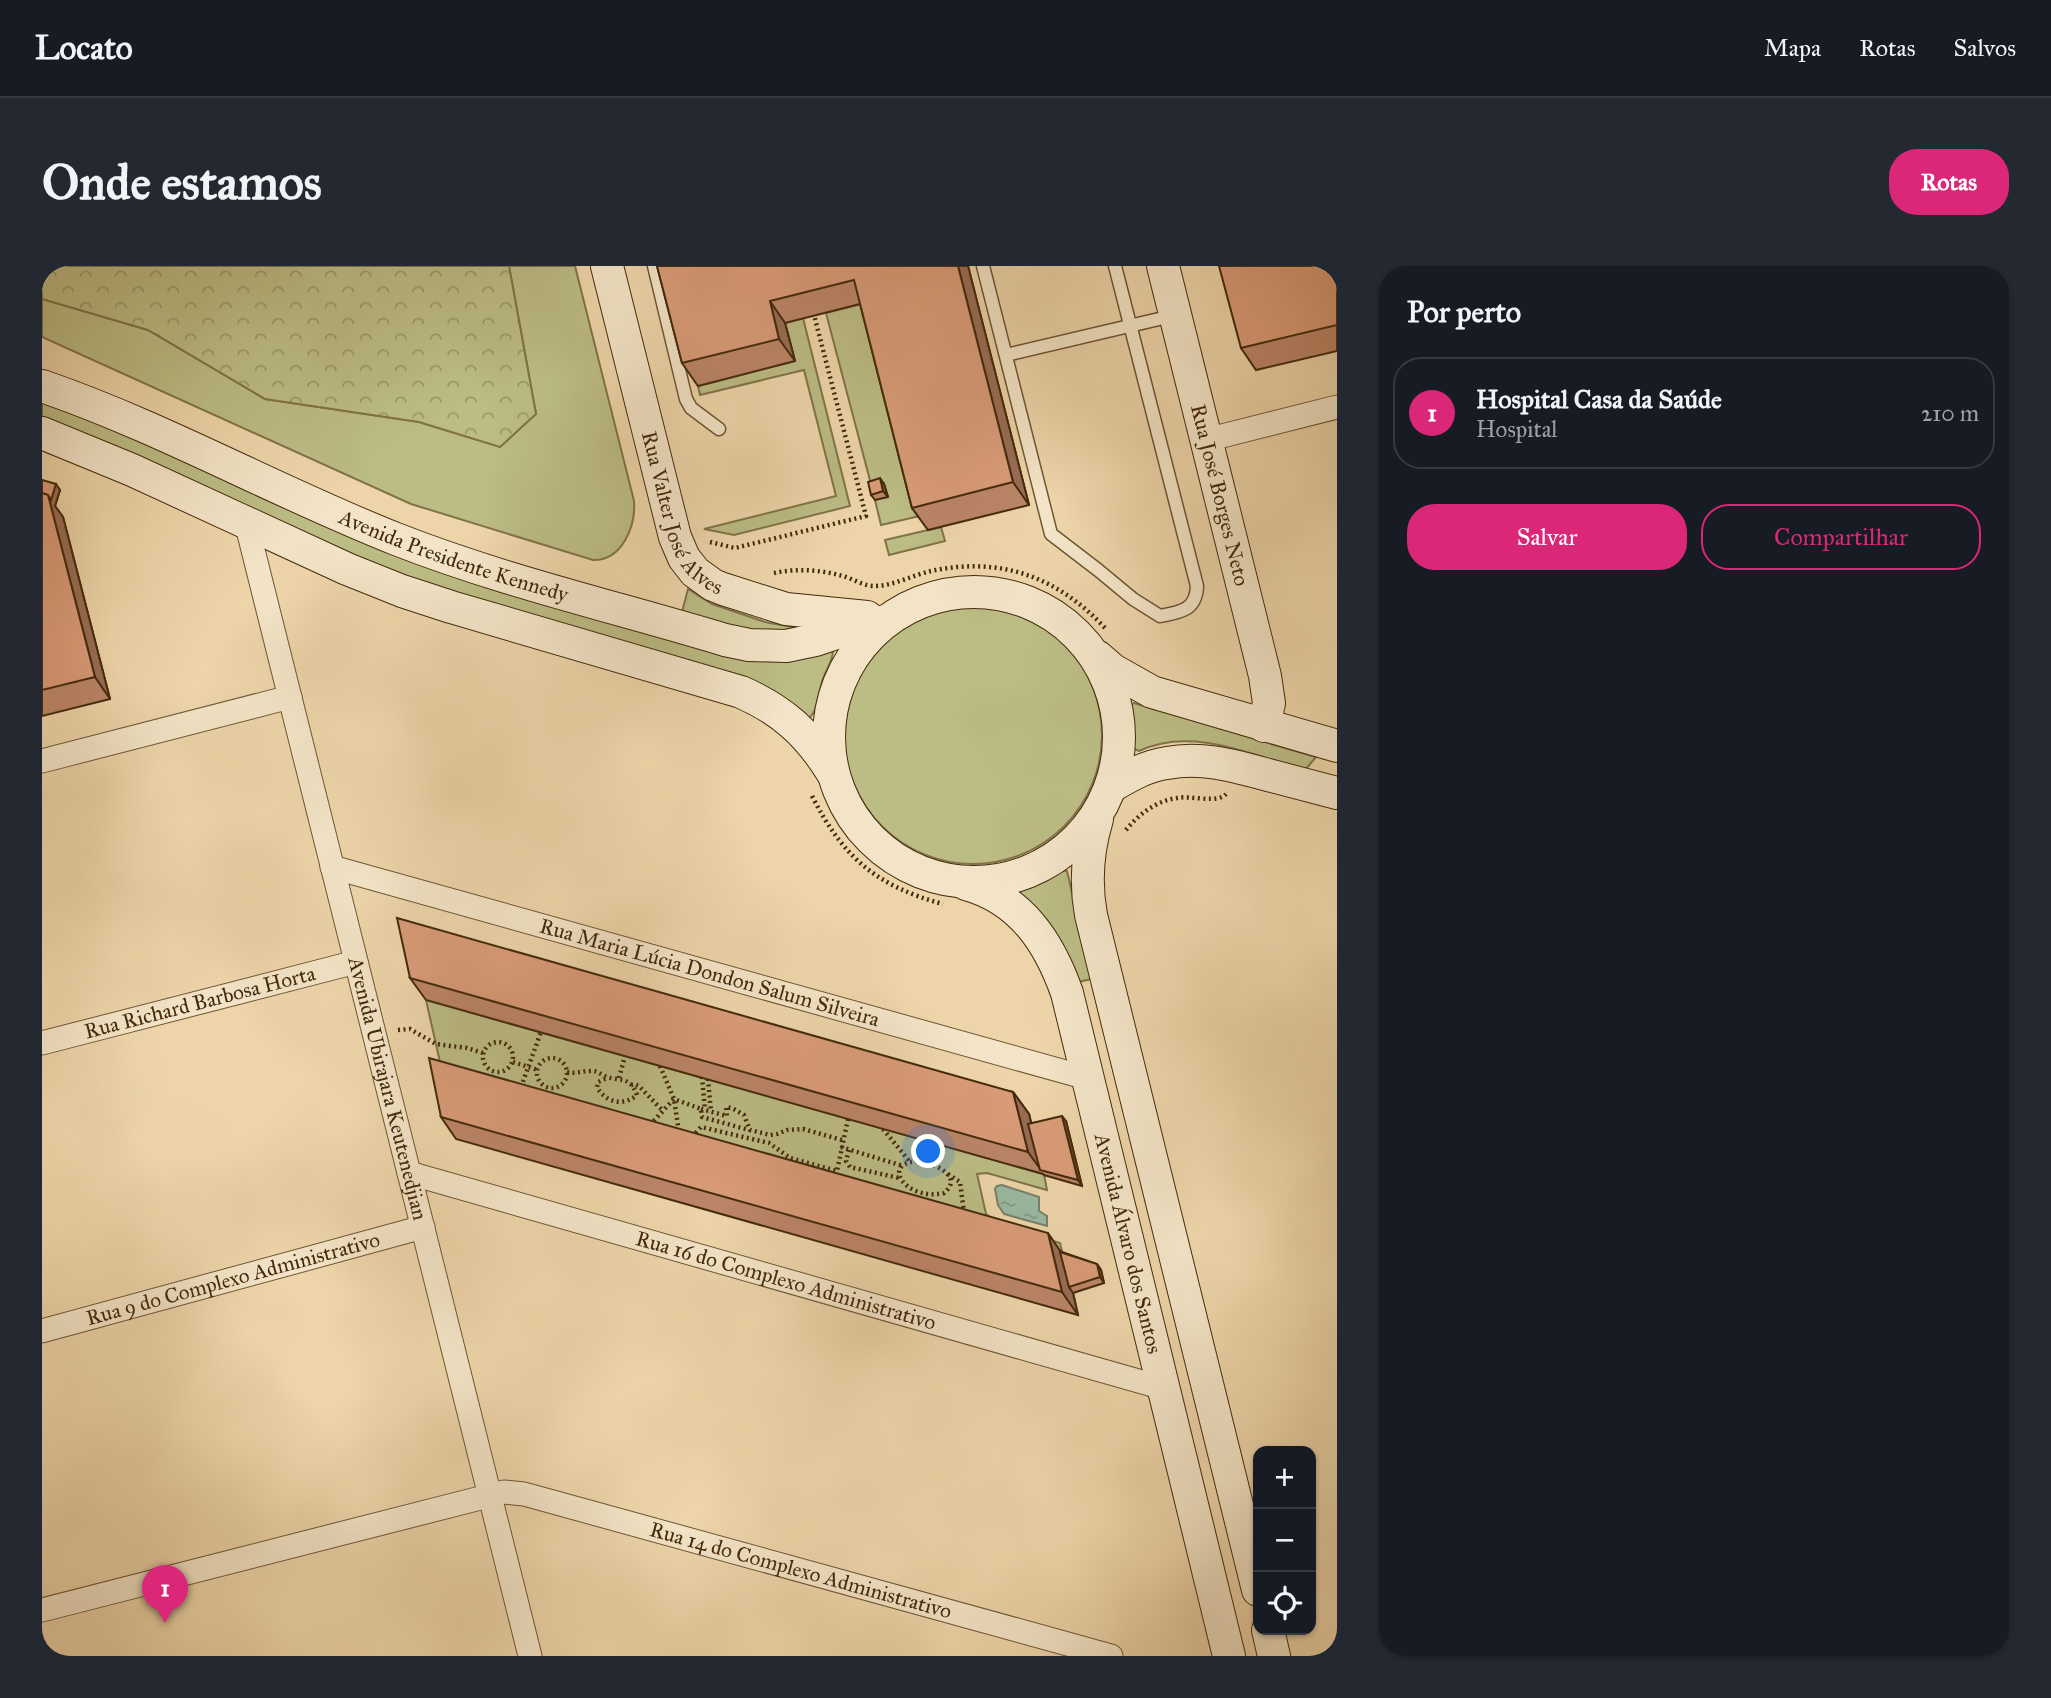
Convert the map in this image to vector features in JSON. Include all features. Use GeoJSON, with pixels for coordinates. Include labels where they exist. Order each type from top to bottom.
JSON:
{"type":"FeatureCollection","features":[{"type":"Feature","properties":{"kind":"main road","name":"Rua Valter José Alves"},"geometry":{"type":"LineString","coordinates":[[607,266],[675,537],[689,565],[713,585],[769,605],[887,620]]}},
{"type":"Feature","properties":{"kind":"main road","name":"Rua José Borges Neto"},"geometry":{"type":"LineString","coordinates":[[1163,266],[1267,685],[1269,703],[1264,726]]}},
{"type":"Feature","properties":{"kind":"main road","name":"Avenida Presidente Kennedy"},"geometry":{"type":"LineString","coordinates":[[42,386],[148,427],[352,520],[437,555],[725,640],[749,645],[786,646],[887,620]]}},
{"type":"Feature","properties":{"kind":"main road"},"geometry":{"type":"LineString","coordinates":[[42,433],[132,470],[346,569],[402,590],[451,607],[726,687],[748,696],[771,707],[803,732],[833,773]]}},
{"type":"Feature","properties":{"kind":"main road"},"geometry":{"type":"LineString","coordinates":[[987,592],[1017,599],[1045,610],[1077,635],[1100,641],[1103,670],[1118,716],[1118,763],[1112,786],[1098,814],[1083,835],[1062,854],[1038,869],[1002,880],[983,883],[954,881],[930,876],[907,866],[868,837],[853,818],[841,797],[833,773],[828,731],[836,689],[844,670],[870,635],[887,620],[927,599],[946,594],[987,592]]}},
{"type":"Feature","properties":{"kind":"main road"},"geometry":{"type":"LineString","coordinates":[[1100,641],[1113,670],[1152,692],[1337,746]]}},
{"type":"Feature","properties":{"kind":"main road"},"geometry":{"type":"LineString","coordinates":[[1112,786],[1147,767],[1189,760],[1212,761],[1337,793]]}},
{"type":"Feature","properties":{"kind":"main road","name":"Avenida Álvaro dos Santos"},"geometry":{"type":"LineString","coordinates":[[1098,814],[1089,843],[1087,867],[1091,915],[1254,1572]]}},
{"type":"Feature","properties":{"kind":"main road","name":"Avenida Álvaro dos Santos"},"geometry":{"type":"LineString","coordinates":[[954,881],[976,887],[1014,909],[1044,940],[1067,993],[1229,1656]]}},
{"type":"Feature","properties":{"kind":"main road"},"geometry":{"type":"LineString","coordinates":[[1269,1635],[1274,1656]]}},
{"type":"Feature","properties":{"kind":"street"},"geometry":{"type":"LineString","coordinates":[[1206,440],[1337,407]]}},
{"type":"Feature","properties":{"kind":"street","name":"Avenida Ubirajara Keutenedjian"},"geometry":{"type":"LineString","coordinates":[[246,522],[530,1656]]}},
{"type":"Feature","properties":{"kind":"street"},"geometry":{"type":"LineString","coordinates":[[42,761],[290,697]]}},
{"type":"Feature","properties":{"kind":"street","name":"Rua Maria Lúcia Dondon Salum Silveira"},"geometry":{"type":"LineString","coordinates":[[332,867],[1087,1078]]}},
{"type":"Feature","properties":{"kind":"street","name":"Rua Richard Barbosa Horta"},"geometry":{"type":"LineString","coordinates":[[42,1043],[356,962]]}},
{"type":"Feature","properties":{"kind":"street","name":"Rua 16 do Complexo Administrativo"},"geometry":{"type":"LineString","coordinates":[[409,1173],[1163,1388]]}},
{"type":"Feature","properties":{"kind":"street","name":"Rua 9 do Complexo Administrativo"},"geometry":{"type":"LineString","coordinates":[[42,1331],[422,1227]]}},
{"type":"Feature","properties":{"kind":"street","name":"Rua 14 do Complexo Administrativo"},"geometry":{"type":"LineString","coordinates":[[42,1610],[504,1492],[524,1494],[1111,1656]]}},
{"type":"Feature","properties":{"kind":"lane"},"geometry":{"type":"LineString","coordinates":[[654,266],[686,399],[691,408],[719,429]]}},
{"type":"Feature","properties":{"kind":"lane"},"geometry":{"type":"LineString","coordinates":[[983,266],[1051,534],[1133,599],[1160,616],[1183,611],[1197,597],[1198,586],[1115,266]]}},
{"type":"Feature","properties":{"kind":"lane"},"geometry":{"type":"LineString","coordinates":[[1006,355],[1175,315]]}},
{"type":"Feature","properties":{"kind":"path"},"geometry":{"type":"LineString","coordinates":[[680,549],[701,540],[734,548],[866,516],[814,315]]}},
{"type":"Feature","properties":{"kind":"path"},"geometry":{"type":"LineString","coordinates":[[768,574],[800,569],[836,575],[874,586],[951,568],[999,568],[1053,585],[1077,601],[1100,641]]}},
{"type":"Feature","properties":{"kind":"path"},"geometry":{"type":"LineString","coordinates":[[374,1035],[410,1029],[436,1044],[483,1053]]}},
{"type":"Feature","properties":{"kind":"path"},"geometry":{"type":"LineString","coordinates":[[521,1089],[541,1032]]}},
{"type":"Feature","properties":{"kind":"path"},"geometry":{"type":"LineString","coordinates":[[502,1042],[509,1046],[513,1062],[508,1069],[494,1072],[486,1068],[482,1061],[483,1053],[487,1046],[502,1042]]}},
{"type":"Feature","properties":{"kind":"path"},"geometry":{"type":"LineString","coordinates":[[620,1078],[625,1056]]}},
{"type":"Feature","properties":{"kind":"path"},"geometry":{"type":"LineString","coordinates":[[549,1058],[558,1059],[564,1064],[566,1080],[560,1086],[552,1088],[544,1085],[538,1078],[538,1070],[541,1063],[549,1058]]}},
{"type":"Feature","properties":{"kind":"path"},"geometry":{"type":"LineString","coordinates":[[513,1062],[538,1070]]}},
{"type":"Feature","properties":{"kind":"path"},"geometry":{"type":"LineString","coordinates":[[660,1066],[674,1099],[680,1135]]}},
{"type":"Feature","properties":{"kind":"path"},"geometry":{"type":"LineString","coordinates":[[567,1072],[581,1073],[588,1070],[607,1078],[620,1078],[631,1085],[637,1093],[635,1097],[625,1102],[614,1102],[602,1094],[597,1087],[598,1083],[607,1078]]}},
{"type":"Feature","properties":{"kind":"path"},"geometry":{"type":"LineString","coordinates":[[702,1077],[706,1111]]}},
{"type":"Feature","properties":{"kind":"path"},"geometry":{"type":"LineString","coordinates":[[692,1137],[701,1127],[706,1111],[708,1079]]}},
{"type":"Feature","properties":{"kind":"path"},"geometry":{"type":"LineString","coordinates":[[631,1085],[639,1086],[663,1111]]}},
{"type":"Feature","properties":{"kind":"path"},"geometry":{"type":"LineString","coordinates":[[674,1099],[727,1116],[726,1107],[739,1111],[744,1115],[750,1130]]}},
{"type":"Feature","properties":{"kind":"path"},"geometry":{"type":"LineString","coordinates":[[646,1128],[674,1099]]}},
{"type":"Feature","properties":{"kind":"path"},"geometry":{"type":"LineString","coordinates":[[702,1117],[769,1135],[803,1129],[842,1140]]}},
{"type":"Feature","properties":{"kind":"path"},"geometry":{"type":"LineString","coordinates":[[701,1127],[769,1143],[790,1158],[837,1171],[848,1119]]}},
{"type":"Feature","properties":{"kind":"path"},"geometry":{"type":"LineString","coordinates":[[883,1129],[910,1162]]}},
{"type":"Feature","properties":{"kind":"path"},"geometry":{"type":"LineString","coordinates":[[841,1147],[903,1166]]}},
{"type":"Feature","properties":{"kind":"path"},"geometry":{"type":"LineString","coordinates":[[849,1150],[846,1161],[850,1167],[899,1178],[913,1191],[944,1194],[949,1189],[951,1180],[943,1169],[923,1161],[910,1162],[903,1166],[899,1178]]}},
{"type":"Feature","properties":{"kind":"path"},"geometry":{"type":"LineString","coordinates":[[947,1174],[960,1182],[964,1216]]}},
{"type":"Feature","properties":{"kind":"green space"},"geometry":{"type":"Polygon","coordinates":[[[42,266],[509,266],[536,414],[500,447],[419,422],[265,399],[148,330],[42,299],[42,266]]]}},
{"type":"Feature","properties":{"kind":"green space"},"geometry":{"type":"Polygon","coordinates":[[[509,266],[575,266],[634,501],[630,531],[619,548],[603,559],[593,560],[411,504],[42,337],[42,299],[148,330],[265,399],[419,422],[500,447],[536,414],[509,266]]]}},
{"type":"Feature","properties":{"kind":"green space"},"geometry":{"type":"Polygon","coordinates":[[[869,302],[924,515],[881,525],[875,500],[887,497],[884,485],[872,488],[826,313],[869,302]]]}},
{"type":"Feature","properties":{"kind":"green space"},"geometry":{"type":"Polygon","coordinates":[[[803,318],[850,506],[734,535],[704,529],[836,496],[804,370],[700,395],[698,386],[795,361],[785,323],[803,318]]]}},
{"type":"Feature","properties":{"kind":"green space"},"geometry":{"type":"Polygon","coordinates":[[[42,401],[77,413],[345,533],[833,651],[815,710],[809,718],[774,691],[751,680],[467,598],[381,567],[42,419],[42,401]]]}},
{"type":"Feature","properties":{"kind":"green space"},"geometry":{"type":"Polygon","coordinates":[[[941,527],[945,541],[889,555],[885,540],[941,527]]]}},
{"type":"Feature","properties":{"kind":"green space"},"geometry":{"type":"Polygon","coordinates":[[[688,589],[712,604],[765,622],[797,628],[753,630],[682,612],[688,589]]]}},
{"type":"Feature","properties":{"kind":"green space"},"geometry":{"type":"Polygon","coordinates":[[[973,606],[1022,616],[1044,628],[1064,644],[1080,664],[1092,686],[1102,735],[1092,784],[1080,806],[1064,826],[1044,842],[1022,854],[973,864],[924,854],[902,842],[882,826],[866,806],[854,784],[844,735],[854,686],[866,664],[882,644],[902,628],[924,616],[973,606]]]}},
{"type":"Feature","properties":{"kind":"green space"},"geometry":{"type":"Polygon","coordinates":[[[1134,703],[1316,757],[1305,770],[1243,751],[1201,742],[1159,744],[1139,751],[1133,746],[1129,706],[1134,703]]]}},
{"type":"Feature","properties":{"kind":"green space"},"geometry":{"type":"Polygon","coordinates":[[[1062,870],[1067,871],[1092,979],[1078,982],[1055,934],[1019,894],[1022,889],[1044,881],[1062,870]]]}},
{"type":"Feature","properties":{"kind":"green space"},"geometry":{"type":"Polygon","coordinates":[[[426,1000],[1044,1174],[1047,1190],[987,1173],[977,1174],[986,1214],[998,1224],[1060,1243],[1063,1255],[444,1080],[426,1000]]]}},
{"type":"Feature","properties":{"kind":"water"},"geometry":{"type":"Polygon","coordinates":[[[1002,1185],[1039,1197],[1039,1211],[1047,1216],[1047,1226],[1004,1214],[998,1205],[995,1189],[1002,1185]]]}},
{"type":"Feature","properties":{"kind":"building"},"geometry":{"type":"Polygon","coordinates":[[[657,266],[958,266],[1013,482],[912,508],[854,280],[770,301],[779,339],[682,363],[657,266]]]}},
{"type":"Feature","properties":{"kind":"building"},"geometry":{"type":"Polygon","coordinates":[[[1219,266],[1337,266],[1337,325],[1241,348],[1219,266]]]}},
{"type":"Feature","properties":{"kind":"building"},"geometry":{"type":"Polygon","coordinates":[[[880,478],[883,491],[871,495],[868,482],[880,478]]]}},
{"type":"Feature","properties":{"kind":"building"},"geometry":{"type":"Polygon","coordinates":[[[42,480],[56,484],[51,500],[48,495],[42,493],[42,480]]]}},
{"type":"Feature","properties":{"kind":"building"},"geometry":{"type":"Polygon","coordinates":[[[42,493],[48,495],[95,677],[42,690],[42,493]]]}},
{"type":"Feature","properties":{"kind":"building"},"geometry":{"type":"Polygon","coordinates":[[[397,918],[1013,1092],[1028,1152],[410,978],[397,918]]]}},
{"type":"Feature","properties":{"kind":"building"},"geometry":{"type":"Polygon","coordinates":[[[429,1058],[1048,1233],[1062,1292],[441,1117],[429,1058]]]}},
{"type":"Feature","properties":{"kind":"building"},"geometry":{"type":"Polygon","coordinates":[[[1062,1116],[1078,1180],[1040,1170],[1028,1124],[1062,1116]]]}},
{"type":"Feature","properties":{"kind":"building"},"geometry":{"type":"Polygon","coordinates":[[[1060,1252],[1097,1264],[1100,1277],[1069,1287],[1060,1252]]]}},
{"type":"Feature","properties":{"kind":"place","name":"Hospital Casa da Saúde"},"geometry":{"type":"Point","coordinates":[165,1623]}}]}
